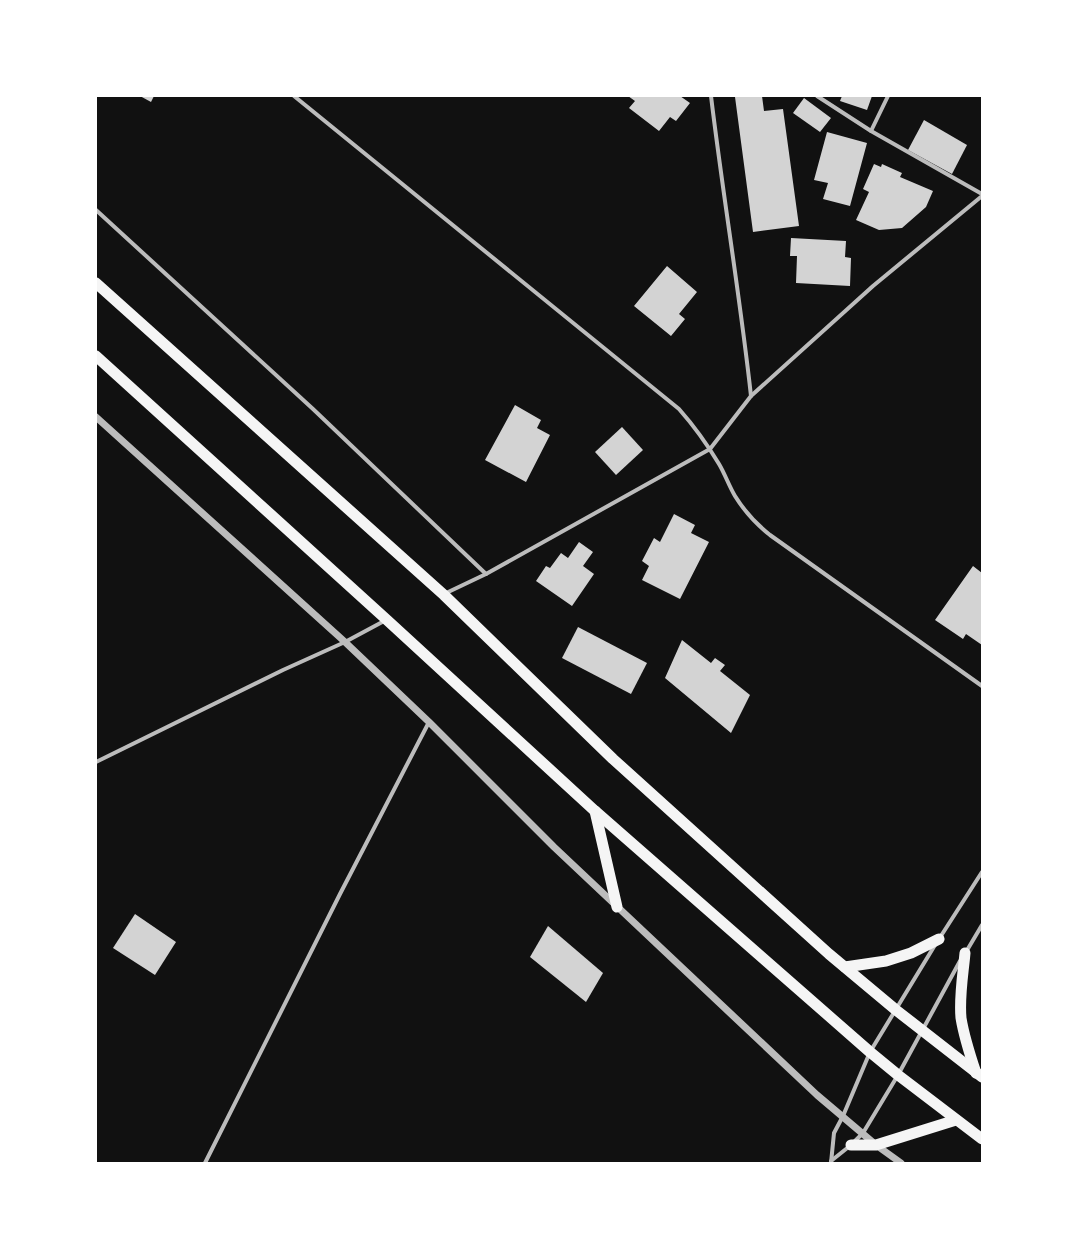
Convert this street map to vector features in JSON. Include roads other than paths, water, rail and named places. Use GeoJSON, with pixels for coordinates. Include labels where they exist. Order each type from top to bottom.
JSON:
{"type":"FeatureCollection","features":[{"type":"Feature","properties":{"kind":"highway"},"geometry":{"type":"LineString","coordinates":[[96,283],[444,595],[613,759],[845,967],[896,1010],[979,1075]]}},
{"type":"Feature","properties":{"kind":"highway"},"geometry":{"type":"LineString","coordinates":[[96,356],[595,811],[870,1052],[982,1139]]}},
{"type":"Feature","properties":{"kind":"highway"},"geometry":{"type":"LineString","coordinates":[[595,811],[617,907]]}},
{"type":"Feature","properties":{"kind":"highway"},"geometry":{"type":"LineString","coordinates":[[845,967],[886,961],[911,953],[939,939]]}},
{"type":"Feature","properties":{"kind":"highway"},"geometry":{"type":"LineString","coordinates":[[965,953],[960,1000],[962,1019],[965,1039],[979,1075]]}},
{"type":"Feature","properties":{"kind":"highway"},"geometry":{"type":"LineString","coordinates":[[851,1145],[876,1145],[956,1120]]}},
{"type":"Feature","properties":{"kind":"street"},"geometry":{"type":"LineString","coordinates":[[294,96],[679,409],[710,449],[727,478],[734,495],[754,522],[770,535],[982,686]]}},
{"type":"Feature","properties":{"kind":"street"},"geometry":{"type":"LineString","coordinates":[[711,96],[720,173],[744,332],[750,396]]}},
{"type":"Feature","properties":{"kind":"street"},"geometry":{"type":"LineString","coordinates":[[444,595],[486,574],[710,449],[750,396],[873,286],[982,195],[870,131],[817,96]]}},
{"type":"Feature","properties":{"kind":"street"},"geometry":{"type":"LineString","coordinates":[[870,131],[888,96]]}},
{"type":"Feature","properties":{"kind":"street"},"geometry":{"type":"LineString","coordinates":[[96,210],[313,409],[486,574]]}},
{"type":"Feature","properties":{"kind":"street"},"geometry":{"type":"LineString","coordinates":[[96,417],[345,642],[429,722],[554,847],[816,1096],[843,1116],[876,1145],[900,1163]]}},
{"type":"Feature","properties":{"kind":"street"},"geometry":{"type":"LineString","coordinates":[[96,762],[276,673],[345,642],[387,620]]}},
{"type":"Feature","properties":{"kind":"street"},"geometry":{"type":"LineString","coordinates":[[205,1163],[340,894],[429,722]]}},
{"type":"Feature","properties":{"kind":"street"},"geometry":{"type":"LineString","coordinates":[[831,1162],[834,1133],[843,1116],[870,1052],[982,872]]}},
{"type":"Feature","properties":{"kind":"street"},"geometry":{"type":"LineString","coordinates":[[831,1162],[863,1133],[898,1075],[982,925]]}}]}
